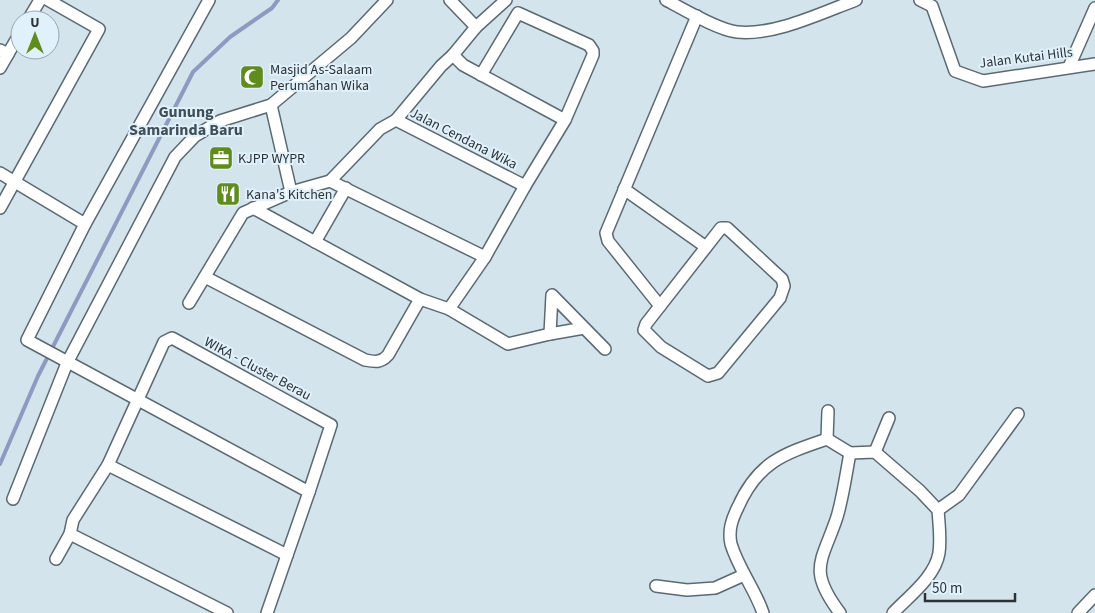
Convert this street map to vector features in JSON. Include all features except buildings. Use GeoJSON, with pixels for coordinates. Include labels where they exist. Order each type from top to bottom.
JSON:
{"type":"FeatureCollection","features":[{"type":"Feature","properties":{"kind":"street"},"geometry":{"type":"LineString","coordinates":[[0,208],[15,184],[99,29],[48,0]]}},
{"type":"Feature","properties":{"kind":"street"},"geometry":{"type":"LineString","coordinates":[[209,0],[85,224],[27,338],[29,341],[66,362],[309,492]]}},
{"type":"Feature","properties":{"kind":"street"},"geometry":{"type":"LineString","coordinates":[[13,500],[66,362],[174,158],[194,136],[220,121],[271,105],[350,38],[387,0]]}},
{"type":"Feature","properties":{"kind":"street"},"geometry":{"type":"LineString","coordinates":[[450,0],[476,27]]}},
{"type":"Feature","properties":{"kind":"street"},"geometry":{"type":"LineString","coordinates":[[666,0],[696,16],[735,32],[766,30],[803,20],[856,0]]}},
{"type":"Feature","properties":{"kind":"street","name":"Jalan Kutai Hills"},"geometry":{"type":"LineString","coordinates":[[920,0],[932,6],[955,71],[967,77],[983,81],[1095,64]]}},
{"type":"Feature","properties":{"kind":"street"},"geometry":{"type":"LineString","coordinates":[[396,120],[476,27],[503,3],[518,13],[589,46],[593,51],[566,120],[525,186]]}},
{"type":"Feature","properties":{"kind":"street"},"geometry":{"type":"LineString","coordinates":[[1069,67],[1090,29],[1095,8]]}},
{"type":"Feature","properties":{"kind":"street"},"geometry":{"type":"LineString","coordinates":[[481,75],[518,13]]}},
{"type":"Feature","properties":{"kind":"street"},"geometry":{"type":"LineString","coordinates":[[660,306],[606,238],[606,233],[696,16]]}},
{"type":"Feature","properties":{"kind":"street"},"geometry":{"type":"LineString","coordinates":[[0,68],[4,52]]}},
{"type":"Feature","properties":{"kind":"street"},"geometry":{"type":"LineString","coordinates":[[453,55],[464,65],[481,75],[566,120]]}},
{"type":"Feature","properties":{"kind":"street"},"geometry":{"type":"LineString","coordinates":[[271,105],[291,192]]}},
{"type":"Feature","properties":{"kind":"street","name":"Jalan Cendana Wika"},"geometry":{"type":"LineString","coordinates":[[330,181],[380,129],[396,120],[525,186],[485,257],[449,309]]}},
{"type":"Feature","properties":{"kind":"street"},"geometry":{"type":"LineString","coordinates":[[0,173],[15,184],[85,224]]}},
{"type":"Feature","properties":{"kind":"street"},"geometry":{"type":"LineString","coordinates":[[189,303],[243,213],[291,192],[330,181],[485,257]]}},
{"type":"Feature","properties":{"kind":"street"},"geometry":{"type":"LineString","coordinates":[[315,242],[346,188]]}},
{"type":"Feature","properties":{"kind":"street"},"geometry":{"type":"LineString","coordinates":[[624,189],[706,247]]}},
{"type":"Feature","properties":{"kind":"street"},"geometry":{"type":"LineString","coordinates":[[253,208],[420,299],[449,309],[508,344],[584,328]]}},
{"type":"Feature","properties":{"kind":"street"},"geometry":{"type":"LineString","coordinates":[[722,228],[727,228],[782,279],[784,286],[780,298],[718,373],[711,376],[708,376],[661,347],[644,330],[646,324],[660,306],[722,228]]}},
{"type":"Feature","properties":{"kind":"street"},"geometry":{"type":"LineString","coordinates":[[205,277],[364,360],[375,362],[384,360],[388,355],[420,299]]}},
{"type":"Feature","properties":{"kind":"street"},"geometry":{"type":"LineString","coordinates":[[550,334],[552,296],[605,349]]}},
{"type":"Feature","properties":{"kind":"street","name":"WIKA - Cluster Berau"},"geometry":{"type":"LineString","coordinates":[[56,559],[70,534],[73,520],[108,465],[164,342],[172,338],[331,424],[267,613]]}},
{"type":"Feature","properties":{"kind":"street"},"geometry":{"type":"LineString","coordinates":[[828,411],[828,439]]}},
{"type":"Feature","properties":{"kind":"street"},"geometry":{"type":"LineString","coordinates":[[938,510],[959,495],[1018,414]]}},
{"type":"Feature","properties":{"kind":"street"},"geometry":{"type":"LineString","coordinates":[[874,452],[889,418]]}},
{"type":"Feature","properties":{"kind":"street"},"geometry":{"type":"LineString","coordinates":[[828,439],[850,453],[874,452],[920,490],[938,510],[940,550],[937,561],[932,571],[893,613]]}},
{"type":"Feature","properties":{"kind":"street"},"geometry":{"type":"LineString","coordinates":[[763,613],[731,543],[731,521],[746,489],[758,473],[786,453],[828,439]]}},
{"type":"Feature","properties":{"kind":"street"},"geometry":{"type":"LineString","coordinates":[[840,613],[824,589],[820,558],[837,517],[850,453]]}},
{"type":"Feature","properties":{"kind":"street"},"geometry":{"type":"LineString","coordinates":[[108,465],[287,555]]}},
{"type":"Feature","properties":{"kind":"street"},"geometry":{"type":"LineString","coordinates":[[70,534],[227,613]]}},
{"type":"Feature","properties":{"kind":"street"},"geometry":{"type":"LineString","coordinates":[[656,586],[687,590],[715,588],[744,575]]}},
{"type":"Feature","properties":{"kind":"street"},"geometry":{"type":"LineString","coordinates":[[1078,613],[1095,595]]}},
{"type":"Feature","properties":{"kind":"waterway"},"geometry":{"type":"LineString","coordinates":[[0,464],[38,376],[193,72],[230,37],[272,8],[278,0]]}},
{"type":"Feature","properties":{"kind":"place","name":"Masjid As-Salaam Perumahan Wika"},"geometry":{"type":"Point","coordinates":[252,77]}},
{"type":"Feature","properties":{"kind":"place","name":"KJPP WYPR"},"geometry":{"type":"Point","coordinates":[221,158]}},
{"type":"Feature","properties":{"kind":"place","name":"Kana's Kitchen"},"geometry":{"type":"Point","coordinates":[228,194]}},
{"type":"Feature","properties":{"kind":"district","name":"Gunung Samarinda Baru"},"geometry":{"type":"Point","coordinates":[186,120]}}]}
